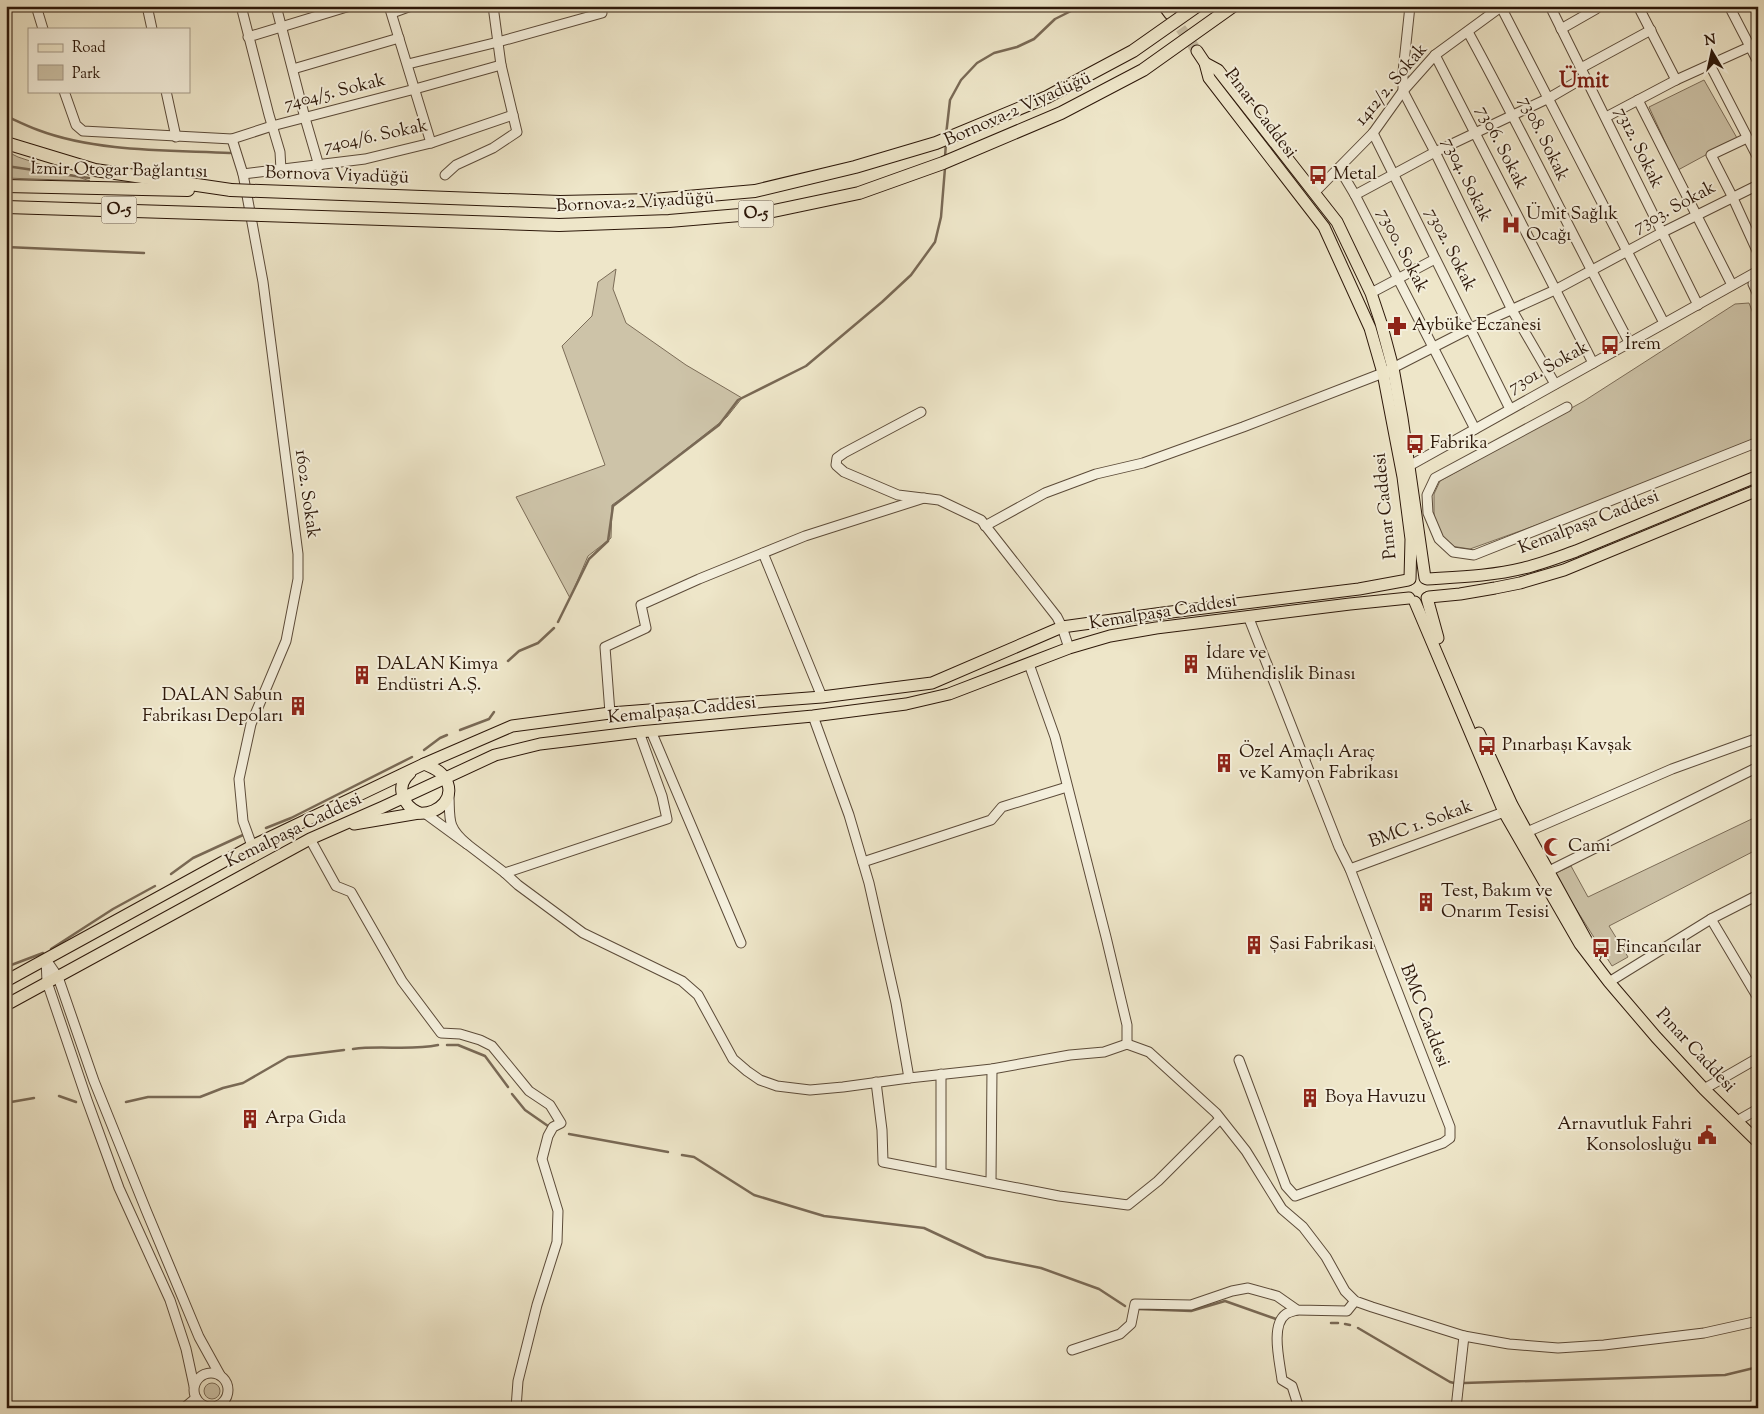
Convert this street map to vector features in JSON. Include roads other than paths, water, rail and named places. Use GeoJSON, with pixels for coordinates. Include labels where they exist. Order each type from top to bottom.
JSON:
{"type":"FeatureCollection","features":[{"type":"Feature","properties":{"kind":"highway","name":"Bornova-2 Viyadüğü"},"geometry":{"type":"LineString","coordinates":[[443,197],[560,202],[653,200],[755,191],[855,167],[936,144],[1047,97],[1133,51],[1197,6]]}},
{"type":"Feature","properties":{"kind":"highway","name":"Bornova-2 Viyadüğü"},"geometry":{"type":"LineString","coordinates":[[6,207],[559,225],[669,221],[764,213],[859,193],[943,163],[1061,113],[1143,70],[1232,6]]}},
{"type":"Feature","properties":{"kind":"highway"},"geometry":{"type":"LineString","coordinates":[[6,143],[95,170],[231,190]]}},
{"type":"Feature","properties":{"kind":"highway","name":"İzmir Otogar Bağlantısı"},"geometry":{"type":"LineString","coordinates":[[6,186],[231,190]]}},
{"type":"Feature","properties":{"kind":"highway","name":"Bornova Viyadüğü"},"geometry":{"type":"LineString","coordinates":[[231,190],[443,197]]}},
{"type":"Feature","properties":{"kind":"main road","name":"Pınar Caddesi"},"geometry":{"type":"LineString","coordinates":[[1197,51],[1205,63],[1209,78],[1324,227],[1388,370]]}},
{"type":"Feature","properties":{"kind":"main road","name":"Pınar Caddesi"},"geometry":{"type":"LineString","coordinates":[[1205,63],[1218,70],[1337,222],[1371,293],[1381,323],[1405,467],[1422,545],[1426,578]]}},
{"type":"Feature","properties":{"kind":"main road","name":"Pınar Caddesi"},"geometry":{"type":"LineString","coordinates":[[1405,467],[1411,539],[1409,579]]}},
{"type":"Feature","properties":{"kind":"main road","name":"Kemalpaşa Caddesi"},"geometry":{"type":"LineString","coordinates":[[6,981],[252,846],[424,764],[512,726],[610,713],[822,697],[932,683],[1062,627],[1163,612],[1359,589],[1418,576],[1426,578],[1491,574],[1538,564],[1576,551],[1758,476]]}},
{"type":"Feature","properties":{"kind":"main road","name":"Kemalpaşa Caddesi"},"geometry":{"type":"LineString","coordinates":[[6,1005],[310,839],[495,755],[540,744],[640,732],[813,716],[906,704],[949,694],[1069,648],[1110,636],[1248,616],[1350,604],[1412,600],[1421,602],[1428,598],[1503,586],[1564,570],[1758,490]]}},
{"type":"Feature","properties":{"kind":"main road"},"geometry":{"type":"LineString","coordinates":[[1426,578],[1431,588],[1428,598]]}},
{"type":"Feature","properties":{"kind":"main road"},"geometry":{"type":"LineString","coordinates":[[1409,579],[1405,589],[1412,600]]}},
{"type":"Feature","properties":{"kind":"main road","name":"Pınar Caddesi"},"geometry":{"type":"LineString","coordinates":[[1428,598],[1432,622],[1444,654],[1512,805],[1609,982]]}},
{"type":"Feature","properties":{"kind":"main road","name":"Pınar Caddesi"},"geometry":{"type":"LineString","coordinates":[[1412,600],[1504,812],[1580,944],[1656,1038],[1758,1142]]}},
{"type":"Feature","properties":{"kind":"main road"},"geometry":{"type":"LineString","coordinates":[[335,828],[434,812],[441,807],[446,801],[448,793],[445,777],[440,772],[424,764]]}},
{"type":"Feature","properties":{"kind":"main road"},"geometry":{"type":"LineString","coordinates":[[413,770],[403,782],[402,798],[406,804],[422,813]]}},
{"type":"Feature","properties":{"kind":"street"},"geometry":{"type":"LineString","coordinates":[[36,6],[43,28]]}},
{"type":"Feature","properties":{"kind":"street"},"geometry":{"type":"LineString","coordinates":[[147,6],[152,28]]}},
{"type":"Feature","properties":{"kind":"street"},"geometry":{"type":"LineString","coordinates":[[240,6],[280,152],[281,170]]}},
{"type":"Feature","properties":{"kind":"street"},"geometry":{"type":"LineString","coordinates":[[276,6],[319,166]]}},
{"type":"Feature","properties":{"kind":"street"},"geometry":{"type":"LineString","coordinates":[[248,36],[350,6]]}},
{"type":"Feature","properties":{"kind":"street"},"geometry":{"type":"LineString","coordinates":[[412,6],[391,10],[431,143]]}},
{"type":"Feature","properties":{"kind":"street"},"geometry":{"type":"LineString","coordinates":[[446,174],[456,165],[493,148],[517,132],[501,65],[493,6]]}},
{"type":"Feature","properties":{"kind":"street","name":"7304. Sokak"},"geometry":{"type":"LineString","coordinates":[[1410,6],[1403,72],[1403,91],[1436,152],[1512,310],[1555,384]]}},
{"type":"Feature","properties":{"kind":"street","name":"7312. Sokak"},"geometry":{"type":"LineString","coordinates":[[1550,6],[1698,305]]}},
{"type":"Feature","properties":{"kind":"street"},"geometry":{"type":"LineString","coordinates":[[1561,29],[1596,8],[1595,6]]}},
{"type":"Feature","properties":{"kind":"street"},"geometry":{"type":"LineString","coordinates":[[1638,6],[1676,80]]}},
{"type":"Feature","properties":{"kind":"street"},"geometry":{"type":"LineString","coordinates":[[1730,6],[1758,62]]}},
{"type":"Feature","properties":{"kind":"street"},"geometry":{"type":"LineString","coordinates":[[1501,7],[1664,323]]}},
{"type":"Feature","properties":{"kind":"street","name":"1412/2. Sokak"},"geometry":{"type":"LineString","coordinates":[[1314,193],[1373,133],[1403,91],[1435,55],[1501,7]]}},
{"type":"Feature","properties":{"kind":"street"},"geometry":{"type":"LineString","coordinates":[[408,64],[498,42],[602,8]]}},
{"type":"Feature","properties":{"kind":"street"},"geometry":{"type":"LineString","coordinates":[[1581,68],[1651,30]]}},
{"type":"Feature","properties":{"kind":"street","name":"7308. Sokak"},"geometry":{"type":"LineString","coordinates":[[1468,32],[1514,115],[1590,270],[1628,342]]}},
{"type":"Feature","properties":{"kind":"street"},"geometry":{"type":"LineString","coordinates":[[293,69],[399,38]]}},
{"type":"Feature","properties":{"kind":"street"},"geometry":{"type":"LineString","coordinates":[[1606,117],[1676,80],[1752,47]]}},
{"type":"Feature","properties":{"kind":"street","name":"7306. Sokak"},"geometry":{"type":"LineString","coordinates":[[1435,55],[1554,290],[1593,362]]}},
{"type":"Feature","properties":{"kind":"street"},"geometry":{"type":"LineString","coordinates":[[1710,64],[1758,158]]}},
{"type":"Feature","properties":{"kind":"street","name":"7404/5. Sokak"},"geometry":{"type":"LineString","coordinates":[[64,92],[76,125],[83,131],[232,139],[272,126],[415,90],[501,65]]}},
{"type":"Feature","properties":{"kind":"street"},"geometry":{"type":"LineString","coordinates":[[1355,195],[1436,152],[1549,98],[1585,77]]}},
{"type":"Feature","properties":{"kind":"street"},"geometry":{"type":"LineString","coordinates":[[166,92],[176,136]]}},
{"type":"Feature","properties":{"kind":"street"},"geometry":{"type":"LineString","coordinates":[[1638,100],[1732,285]]}},
{"type":"Feature","properties":{"kind":"street","name":"7404/6. Sokak"},"geometry":{"type":"LineString","coordinates":[[243,174],[358,161],[431,143],[513,115]]}},
{"type":"Feature","properties":{"kind":"street","name":"7302. Sokak"},"geometry":{"type":"LineString","coordinates":[[1373,133],[1510,409]]}},
{"type":"Feature","properties":{"kind":"street"},"geometry":{"type":"LineString","coordinates":[[1747,138],[1711,156],[1758,252]]}},
{"type":"Feature","properties":{"kind":"street","name":"1602. Sokak"},"geometry":{"type":"LineString","coordinates":[[232,139],[243,174],[263,282],[298,554],[298,578],[286,641],[251,724],[239,779],[243,821],[252,846]]}},
{"type":"Feature","properties":{"kind":"street","name":"7300. Sokak"},"geometry":{"type":"LineString","coordinates":[[1339,168],[1355,195],[1475,429]]}},
{"type":"Feature","properties":{"kind":"street","name":"7303. Sokak"},"geometry":{"type":"LineString","coordinates":[[985,526],[1045,493],[1096,474],[1143,463],[1388,370],[1471,328],[1554,290],[1661,232],[1758,184]]}},
{"type":"Feature","properties":{"kind":"street"},"geometry":{"type":"LineString","coordinates":[[1371,293],[1435,259]]}},
{"type":"Feature","properties":{"kind":"street","name":"7301. Sokak"},"geometry":{"type":"LineString","coordinates":[[1405,467],[1758,271]]}},
{"type":"Feature","properties":{"kind":"street"},"geometry":{"type":"LineString","coordinates":[[1753,284],[1758,295]]}},
{"type":"Feature","properties":{"kind":"street"},"geometry":{"type":"LineString","coordinates":[[1567,407],[1435,478],[1427,495],[1428,513],[1439,539],[1453,552],[1474,555],[1758,442]]}},
{"type":"Feature","properties":{"kind":"street"},"geometry":{"type":"LineString","coordinates":[[921,412],[844,452],[837,458],[836,465],[844,472],[898,495],[939,500],[981,520],[1057,617],[1069,648]]}},
{"type":"Feature","properties":{"kind":"street"},"geometry":{"type":"LineString","coordinates":[[610,713],[605,647],[646,628],[641,605],[805,536],[924,498]]}},
{"type":"Feature","properties":{"kind":"street"},"geometry":{"type":"LineString","coordinates":[[763,553],[822,697]]}},
{"type":"Feature","properties":{"kind":"street","name":"BMC Caddesi"},"geometry":{"type":"LineString","coordinates":[[1239,1060],[1286,1186],[1294,1196],[1443,1143],[1450,1138],[1450,1127],[1350,869],[1339,847],[1248,616]]}},
{"type":"Feature","properties":{"kind":"street"},"geometry":{"type":"LineString","coordinates":[[1029,664],[1054,737],[1068,787],[1119,991],[1126,1025],[1127,1044]]}},
{"type":"Feature","properties":{"kind":"street"},"geometry":{"type":"LineString","coordinates":[[813,716],[849,815],[870,882],[896,1003],[909,1078]]}},
{"type":"Feature","properties":{"kind":"street"},"geometry":{"type":"LineString","coordinates":[[652,731],[741,944]]}},
{"type":"Feature","properties":{"kind":"street"},"geometry":{"type":"LineString","coordinates":[[505,873],[667,818],[662,796],[640,732]]}},
{"type":"Feature","properties":{"kind":"street"},"geometry":{"type":"LineString","coordinates":[[1527,832],[1672,768],[1758,738]]}},
{"type":"Feature","properties":{"kind":"street"},"geometry":{"type":"LineString","coordinates":[[1549,871],[1758,767]]}},
{"type":"Feature","properties":{"kind":"street"},"geometry":{"type":"LineString","coordinates":[[863,862],[990,820],[1002,808],[1068,787]]}},
{"type":"Feature","properties":{"kind":"street"},"geometry":{"type":"LineString","coordinates":[[448,793],[451,825],[455,834],[518,885],[583,933],[682,981],[698,995],[733,1059],[747,1072],[760,1080],[777,1086],[810,1090],[992,1069],[1070,1055],[1104,1052],[1127,1044],[1149,1052],[1220,1119],[1246,1151],[1282,1209],[1303,1227],[1326,1257],[1345,1290],[1355,1301],[1464,1336],[1509,1344],[1558,1348],[1604,1346],[1704,1333],[1758,1321]]}},
{"type":"Feature","properties":{"kind":"street","name":"BMC 1. Sokak"},"geometry":{"type":"LineString","coordinates":[[1350,869],[1504,812]]}},
{"type":"Feature","properties":{"kind":"street"},"geometry":{"type":"LineString","coordinates":[[422,813],[467,844]]}},
{"type":"Feature","properties":{"kind":"street"},"geometry":{"type":"LineString","coordinates":[[310,839],[336,886],[351,892],[402,981],[441,1034],[460,1034],[492,1046],[529,1091],[550,1105],[562,1123],[553,1127],[548,1136],[542,1159],[558,1211],[557,1242],[537,1305],[518,1382],[516,1408]]}},
{"type":"Feature","properties":{"kind":"street"},"geometry":{"type":"LineString","coordinates":[[1609,982],[1711,919],[1758,894]]}},
{"type":"Feature","properties":{"kind":"street"},"geometry":{"type":"LineString","coordinates":[[1711,919],[1758,998]]}},
{"type":"Feature","properties":{"kind":"street"},"geometry":{"type":"LineString","coordinates":[[46,960],[86,1100],[119,1188],[173,1308],[186,1349],[198,1402],[206,1407],[218,1407],[223,1404],[228,1394]]}},
{"type":"Feature","properties":{"kind":"street"},"geometry":{"type":"LineString","coordinates":[[52,979],[199,1337],[220,1375]]}},
{"type":"Feature","properties":{"kind":"street"},"geometry":{"type":"LineString","coordinates":[[1704,1089],[1758,1058]]}},
{"type":"Feature","properties":{"kind":"street"},"geometry":{"type":"LineString","coordinates":[[990,1182],[992,1069]]}},
{"type":"Feature","properties":{"kind":"street"},"geometry":{"type":"LineString","coordinates":[[941,1074],[941,1172]]}},
{"type":"Feature","properties":{"kind":"street"},"geometry":{"type":"LineString","coordinates":[[876,1082],[882,1130],[883,1162],[1059,1196],[1128,1205],[1158,1181],[1220,1119]]}},
{"type":"Feature","properties":{"kind":"street"},"geometry":{"type":"LineString","coordinates":[[1737,1121],[1758,1109]]}},
{"type":"Feature","properties":{"kind":"street"},"geometry":{"type":"LineString","coordinates":[[1072,1350],[1120,1334],[1130,1324],[1135,1304],[1191,1305],[1232,1291],[1248,1288],[1278,1296],[1297,1310]]}},
{"type":"Feature","properties":{"kind":"street"},"geometry":{"type":"LineString","coordinates":[[1299,1408],[1292,1386],[1282,1380],[1277,1341],[1277,1327],[1281,1319],[1286,1313],[1297,1310],[1347,1311],[1355,1301]]}},
{"type":"Feature","properties":{"kind":"street"},"geometry":{"type":"LineString","coordinates":[[1456,1408],[1464,1336]]}},
{"type":"Feature","properties":{"kind":"street"},"geometry":{"type":"LineString","coordinates":[[194,1386],[196,1381],[204,1374],[215,1373],[220,1375],[226,1380],[229,1387],[228,1408]]}},
{"type":"Feature","properties":{"kind":"street"},"geometry":{"type":"LineString","coordinates":[[184,1408],[198,1402]]}},
{"type":"Feature","properties":{"kind":"waterway"},"geometry":{"type":"LineString","coordinates":[[946,135],[950,100],[961,80],[977,63],[994,53],[1017,47],[1034,39],[1055,19],[1081,6]]}},
{"type":"Feature","properties":{"kind":"waterway"},"geometry":{"type":"LineString","coordinates":[[6,116],[60,137],[108,146],[132,149],[230,153]]}},
{"type":"Feature","properties":{"kind":"waterway"},"geometry":{"type":"LineString","coordinates":[[945,157],[946,143]]}},
{"type":"Feature","properties":{"kind":"waterway"},"geometry":{"type":"LineString","coordinates":[[6,166],[89,178]]}},
{"type":"Feature","properties":{"kind":"waterway"},"geometry":{"type":"LineString","coordinates":[[558,622],[589,559],[608,541],[613,506],[719,425],[738,400],[806,366],[911,275],[935,242],[941,217],[945,168]]}},
{"type":"Feature","properties":{"kind":"waterway"},"geometry":{"type":"LineString","coordinates":[[6,247],[144,253]]}},
{"type":"Feature","properties":{"kind":"waterway"},"geometry":{"type":"LineString","coordinates":[[508,661],[519,651],[538,643],[554,628]]}},
{"type":"Feature","properties":{"kind":"waterway"},"geometry":{"type":"LineString","coordinates":[[460,730],[489,719],[494,712]]}},
{"type":"Feature","properties":{"kind":"waterway"},"geometry":{"type":"LineString","coordinates":[[424,750],[447,735]]}},
{"type":"Feature","properties":{"kind":"waterway"},"geometry":{"type":"LineString","coordinates":[[266,828],[291,818],[412,757]]}},
{"type":"Feature","properties":{"kind":"waterway"},"geometry":{"type":"LineString","coordinates":[[171,874],[193,858],[243,835]]}},
{"type":"Feature","properties":{"kind":"waterway"},"geometry":{"type":"LineString","coordinates":[[51,949],[113,909],[155,886]]}},
{"type":"Feature","properties":{"kind":"waterway"},"geometry":{"type":"LineString","coordinates":[[6,967],[43,953]]}},
{"type":"Feature","properties":{"kind":"waterway"},"geometry":{"type":"LineString","coordinates":[[353,1049],[417,1048],[438,1045]]}},
{"type":"Feature","properties":{"kind":"waterway"},"geometry":{"type":"LineString","coordinates":[[447,1045],[458,1045],[485,1056],[508,1087]]}},
{"type":"Feature","properties":{"kind":"waterway"},"geometry":{"type":"LineString","coordinates":[[126,1102],[148,1097],[200,1097],[243,1083],[288,1057],[344,1050]]}},
{"type":"Feature","properties":{"kind":"waterway"},"geometry":{"type":"LineString","coordinates":[[512,1094],[525,1110],[548,1126]]}},
{"type":"Feature","properties":{"kind":"waterway"},"geometry":{"type":"LineString","coordinates":[[59,1096],[76,1102]]}},
{"type":"Feature","properties":{"kind":"waterway"},"geometry":{"type":"LineString","coordinates":[[11,1102],[34,1098]]}},
{"type":"Feature","properties":{"kind":"waterway"},"geometry":{"type":"LineString","coordinates":[[569,1134],[668,1152]]}},
{"type":"Feature","properties":{"kind":"waterway"},"geometry":{"type":"LineString","coordinates":[[682,1155],[694,1157],[754,1195],[824,1216],[924,1228],[986,1257],[1041,1268],[1099,1289],[1125,1306]]}},
{"type":"Feature","properties":{"kind":"waterway"},"geometry":{"type":"LineString","coordinates":[[1137,1309],[1191,1311],[1225,1301],[1276,1319]]}},
{"type":"Feature","properties":{"kind":"waterway"},"geometry":{"type":"LineString","coordinates":[[1331,1323],[1338,1323]]}},
{"type":"Feature","properties":{"kind":"waterway"},"geometry":{"type":"LineString","coordinates":[[1345,1324],[1350,1325]]}},
{"type":"Feature","properties":{"kind":"waterway"},"geometry":{"type":"LineString","coordinates":[[1358,1328],[1454,1383]]}},
{"type":"Feature","properties":{"kind":"waterway"},"geometry":{"type":"LineString","coordinates":[[1464,1383],[1725,1375],[1758,1367]]}},
{"type":"Feature","properties":{"kind":"tunnel"},"geometry":{"type":"LineString","coordinates":[[1171,15],[1197,51]]}},
{"type":"Feature","properties":{"kind":"place","name":"Metal"},"geometry":{"type":"Point","coordinates":[1318,175]}},
{"type":"Feature","properties":{"kind":"place","name":"Ümit Sağlık Ocağı"},"geometry":{"type":"Point","coordinates":[1511,225]}},
{"type":"Feature","properties":{"kind":"place","name":"Aybüke Eczanesi"},"geometry":{"type":"Point","coordinates":[1397,326]}},
{"type":"Feature","properties":{"kind":"place","name":"İrem"},"geometry":{"type":"Point","coordinates":[1610,345]}},
{"type":"Feature","properties":{"kind":"place","name":"Fabrika"},"geometry":{"type":"Point","coordinates":[1415,444]}},
{"type":"Feature","properties":{"kind":"place","name":"İdare ve Mühendislik Binası"},"geometry":{"type":"Point","coordinates":[1191,664]}},
{"type":"Feature","properties":{"kind":"place","name":"DALAN Kimya Endüstri A.Ş."},"geometry":{"type":"Point","coordinates":[362,675]}},
{"type":"Feature","properties":{"kind":"place","name":"DALAN Sabun Fabrikası Depoları"},"geometry":{"type":"Point","coordinates":[298,706]}},
{"type":"Feature","properties":{"kind":"place","name":"Pınarbaşı Kavşak"},"geometry":{"type":"Point","coordinates":[1487,746]}},
{"type":"Feature","properties":{"kind":"place","name":"Özel Amaçlı Araç ve Kamyon Fabrikası"},"geometry":{"type":"Point","coordinates":[1224,763]}},
{"type":"Feature","properties":{"kind":"place","name":"Cami"},"geometry":{"type":"Point","coordinates":[1553,847]}},
{"type":"Feature","properties":{"kind":"place","name":"Test, Bakım ve Onarım Tesisi"},"geometry":{"type":"Point","coordinates":[1426,902]}},
{"type":"Feature","properties":{"kind":"place","name":"Şasi Fabrikası"},"geometry":{"type":"Point","coordinates":[1254,945]}},
{"type":"Feature","properties":{"kind":"place","name":"Fincancılar"},"geometry":{"type":"Point","coordinates":[1601,948]}},
{"type":"Feature","properties":{"kind":"place","name":"Boya Havuzu"},"geometry":{"type":"Point","coordinates":[1310,1098]}},
{"type":"Feature","properties":{"kind":"place","name":"Arpa Gıda"},"geometry":{"type":"Point","coordinates":[250,1119]}},
{"type":"Feature","properties":{"kind":"place","name":"Arnavutluk Fahri Konsolosluğu"},"geometry":{"type":"Point","coordinates":[1707,1135]}},
{"type":"Feature","properties":{"kind":"district","name":"Ümit"},"geometry":{"type":"Point","coordinates":[1584,82]}}]}
